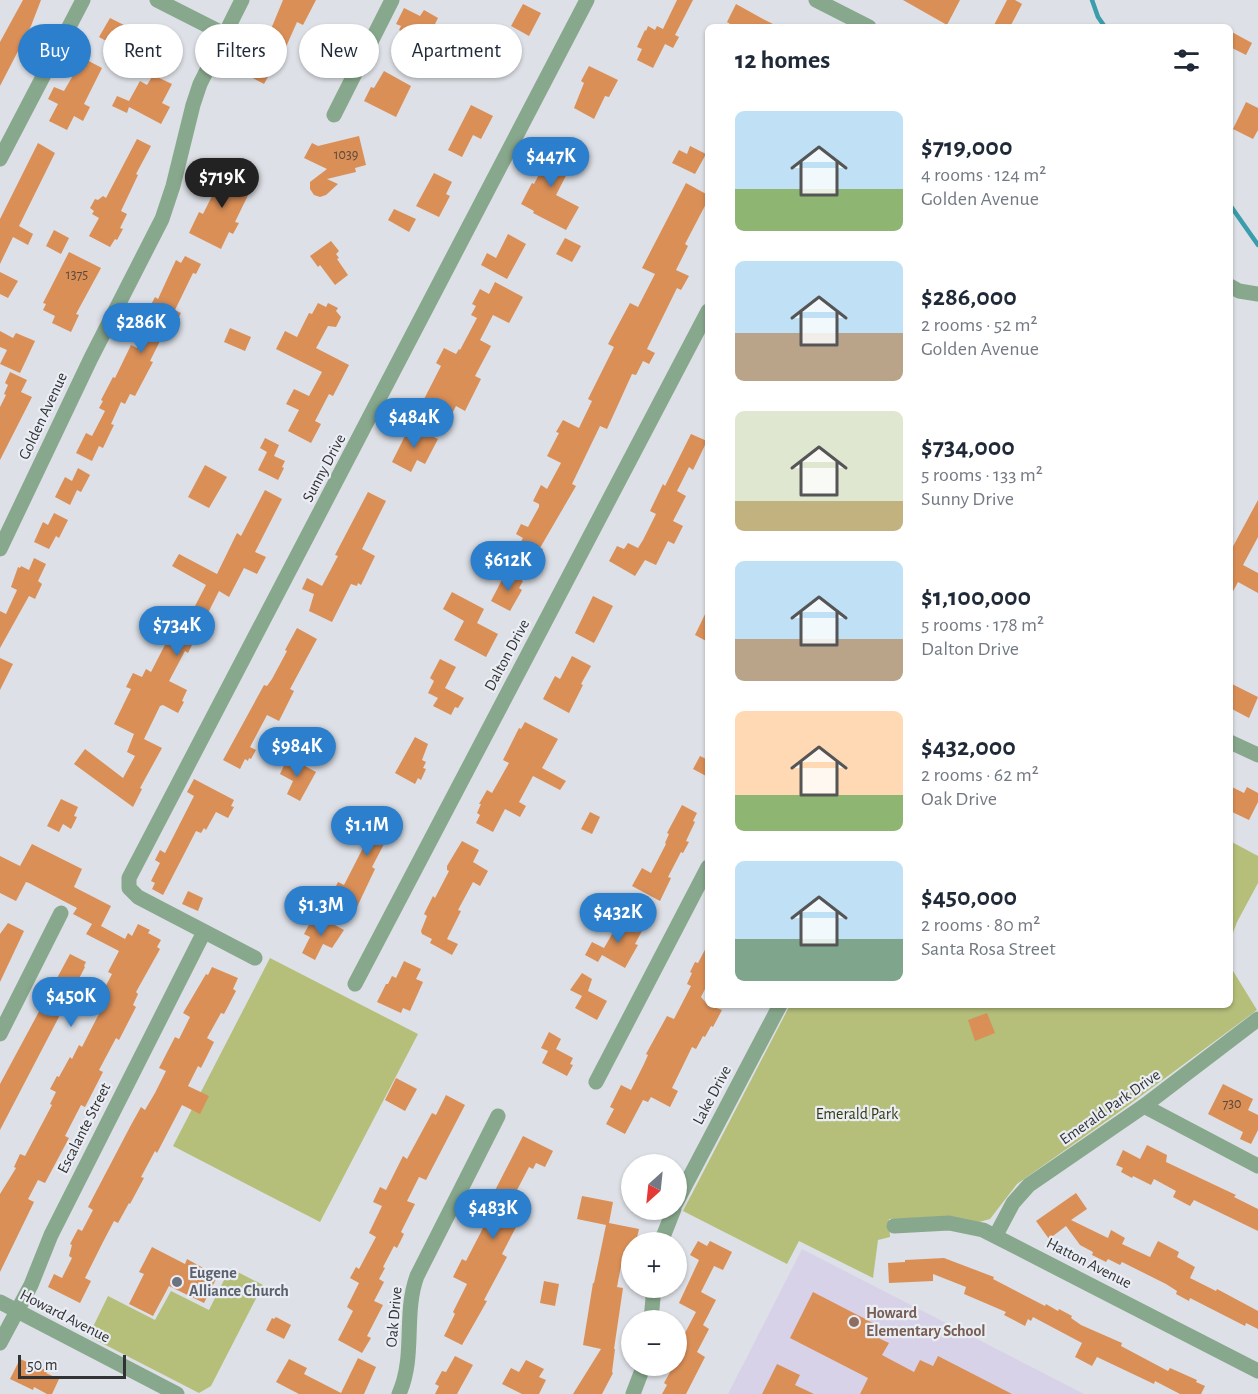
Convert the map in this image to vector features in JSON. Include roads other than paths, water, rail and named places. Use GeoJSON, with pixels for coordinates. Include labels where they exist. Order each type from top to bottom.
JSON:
{"type":"FeatureCollection","features":[{"type":"Feature","properties":{"kind":"street"},"geometry":{"type":"LineString","coordinates":[[0,159],[83,0]]}},
{"type":"Feature","properties":{"kind":"street"},"geometry":{"type":"LineString","coordinates":[[157,0],[204,24]]}},
{"type":"Feature","properties":{"kind":"street","name":"Golden Avenue"},"geometry":{"type":"LineString","coordinates":[[229,24],[242,0]]}},
{"type":"Feature","properties":{"kind":"street"},"geometry":{"type":"LineString","coordinates":[[334,115],[392,0]]}},
{"type":"Feature","properties":{"kind":"street","name":"Sunny Drive"},"geometry":{"type":"LineString","coordinates":[[204,932],[138,897],[129,888],[129,878],[587,0]]}},
{"type":"Feature","properties":{"kind":"street"},"geometry":{"type":"LineString","coordinates":[[816,0],[860,24]]}},
{"type":"Feature","properties":{"kind":"street","name":"Golden Avenue"},"geometry":{"type":"LineString","coordinates":[[0,549],[91,358],[162,219],[173,186],[193,105],[203,78]]}},
{"type":"Feature","properties":{"kind":"street"},"geometry":{"type":"LineString","coordinates":[[1233,288],[1258,294]]}},
{"type":"Feature","properties":{"kind":"street","name":"Dalton Drive"},"geometry":{"type":"LineString","coordinates":[[355,984],[705,317]]}},
{"type":"Feature","properties":{"kind":"street"},"geometry":{"type":"LineString","coordinates":[[1233,743],[1258,755]]}},
{"type":"Feature","properties":{"kind":"street"},"geometry":{"type":"LineString","coordinates":[[596,1082],[705,873]]}},
{"type":"Feature","properties":{"kind":"street"},"geometry":{"type":"LineString","coordinates":[[0,1034],[61,914]]}},
{"type":"Feature","properties":{"kind":"street"},"geometry":{"type":"LineString","coordinates":[[204,932],[255,958]]}},
{"type":"Feature","properties":{"kind":"street","name":"Escalante Street"},"geometry":{"type":"LineString","coordinates":[[0,1343],[39,1266],[51,1235],[204,932]]}},
{"type":"Feature","properties":{"kind":"street","name":"Lake Drive"},"geometry":{"type":"LineString","coordinates":[[687,1182],[778,1008]]}},
{"type":"Feature","properties":{"kind":"street","name":"Emerald Park Drive"},"geometry":{"type":"LineString","coordinates":[[996,1235],[1013,1203],[1029,1185],[1144,1106],[1258,1019]]}},
{"type":"Feature","properties":{"kind":"street"},"geometry":{"type":"LineString","coordinates":[[1144,1106],[1258,1166]]}},
{"type":"Feature","properties":{"kind":"street","name":"Oak Drive"},"geometry":{"type":"LineString","coordinates":[[399,1394],[409,1363],[411,1299],[417,1276],[498,1116]]}},
{"type":"Feature","properties":{"kind":"street","name":"Hatton Avenue"},"geometry":{"type":"LineString","coordinates":[[894,1226],[949,1223],[996,1235],[1258,1371]]}},
{"type":"Feature","properties":{"kind":"street","name":"Howard Avenue"},"geometry":{"type":"LineString","coordinates":[[0,1302],[177,1394]]}},
{"type":"Feature","properties":{"kind":"street"},"geometry":{"type":"LineString","coordinates":[[633,1394],[640,1376]]}},
{"type":"Feature","properties":{"kind":"waterway"},"geometry":{"type":"LineString","coordinates":[[1092,0],[1103,24]]}},
{"type":"Feature","properties":{"kind":"waterway"},"geometry":{"type":"LineString","coordinates":[[1233,209],[1258,245]]}},
{"type":"Feature","properties":{"kind":"place","name":"Eugene Alliance Church"},"geometry":{"type":"Point","coordinates":[177,1282]}},
{"type":"Feature","properties":{"kind":"place","name":"Howard Elementary School"},"geometry":{"type":"Point","coordinates":[854,1322]}},
{"type":"Feature","properties":{"kind":"park label","name":"Emerald Park"},"geometry":{"type":"Point","coordinates":[857,1114]}}]}
